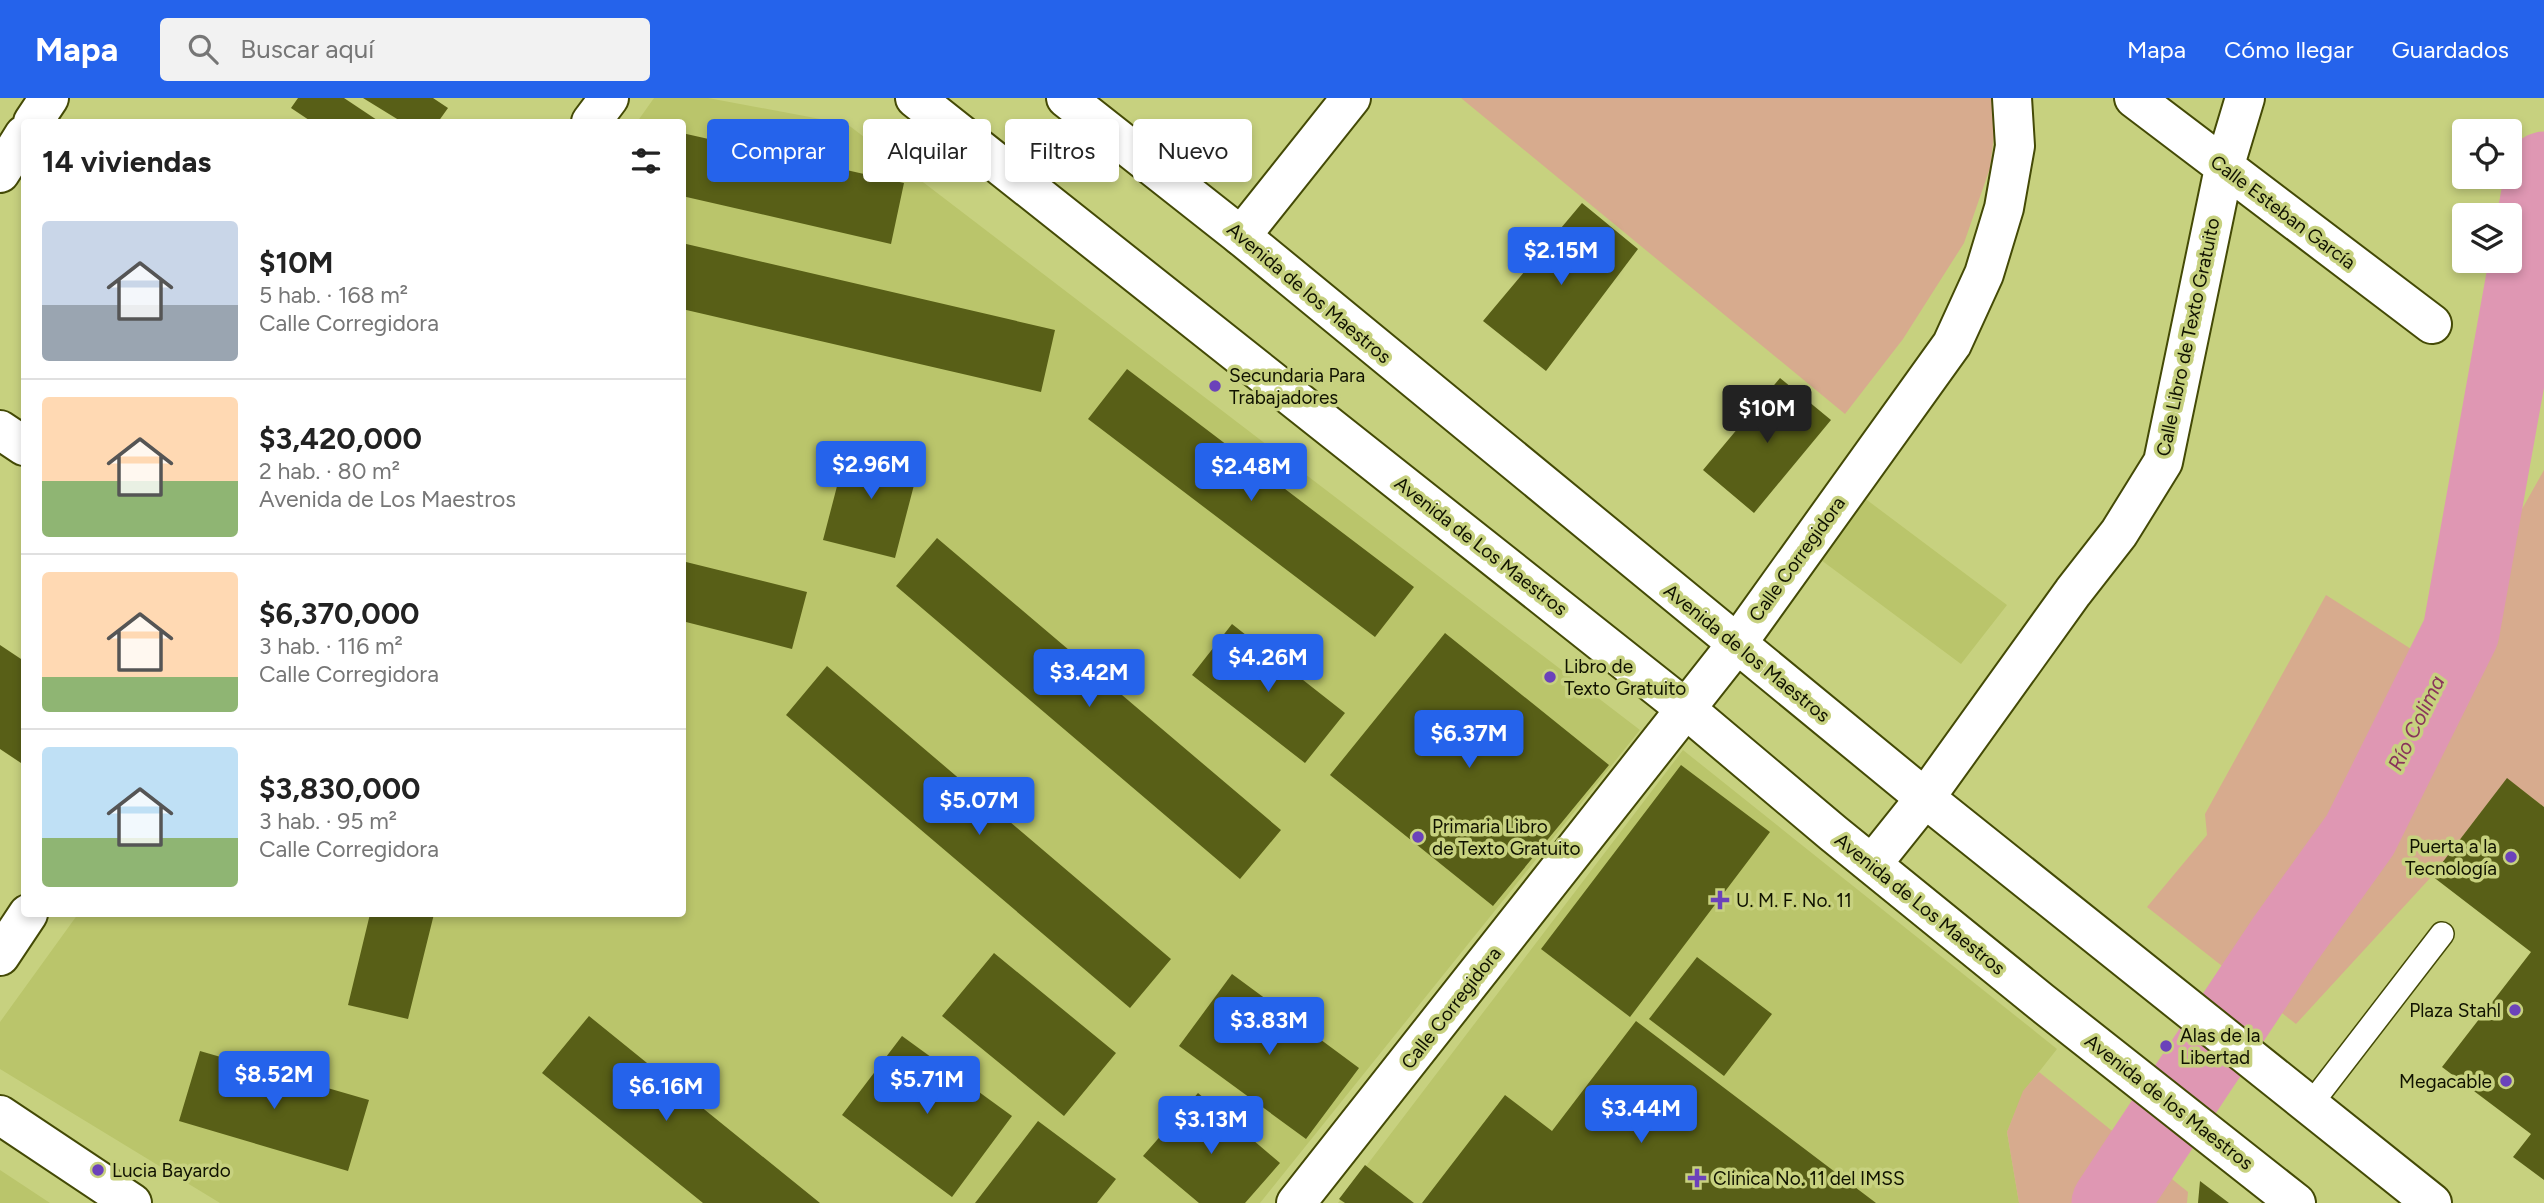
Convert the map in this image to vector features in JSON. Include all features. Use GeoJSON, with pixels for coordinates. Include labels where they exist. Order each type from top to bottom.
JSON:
{"type":"FeatureCollection","features":[{"type":"Feature","properties":{"kind":"main road"},"geometry":{"type":"LineString","coordinates":[[35,119],[49,98]]}},
{"type":"Feature","properties":{"kind":"main road"},"geometry":{"type":"LineString","coordinates":[[593,119],[609,98]]}},
{"type":"Feature","properties":{"kind":"main road","name":"Avenida de Los Maestros"},"geometry":{"type":"LineString","coordinates":[[915,98],[1687,710],[2040,1001]]}},
{"type":"Feature","properties":{"kind":"main road","name":"Avenida de los Maestros"},"geometry":{"type":"LineString","coordinates":[[1066,98],[1241,236],[1925,798],[2432,1203]]}},
{"type":"Feature","properties":{"kind":"main road"},"geometry":{"type":"LineString","coordinates":[[1241,236],[1352,98]]}},
{"type":"Feature","properties":{"kind":"main road","name":"Calle Corregidora"},"geometry":{"type":"LineString","coordinates":[[1296,1203],[1687,710],[1951,344],[1984,274],[2004,208],[2015,146],[2012,98]]}},
{"type":"Feature","properties":{"kind":"main road","name":"Calle Esteban García"},"geometry":{"type":"LineString","coordinates":[[2134,98],[2224,169],[2432,324]]}},
{"type":"Feature","properties":{"kind":"main road","name":"Calle Libro de Texto Gratuito"},"geometry":{"type":"LineString","coordinates":[[1873,863],[1925,798],[2073,592],[2119,533],[2163,462],[2224,169],[2245,98]]}},
{"type":"Feature","properties":{"kind":"main road"},"geometry":{"type":"LineString","coordinates":[[0,173],[21,140]]}},
{"type":"Feature","properties":{"kind":"main road"},"geometry":{"type":"LineString","coordinates":[[0,430],[21,444]]}},
{"type":"Feature","properties":{"kind":"main road"},"geometry":{"type":"LineString","coordinates":[[0,956],[26,917]]}},
{"type":"Feature","properties":{"kind":"main road","name":"Avenida de los Maestros"},"geometry":{"type":"LineString","coordinates":[[2040,1001],[2296,1203]]}},
{"type":"Feature","properties":{"kind":"main road"},"geometry":{"type":"LineString","coordinates":[[0,1115],[132,1203]]}},
{"type":"Feature","properties":{"kind":"lane"},"geometry":{"type":"LineString","coordinates":[[2311,1104],[2442,934]]}},
{"type":"Feature","properties":{"kind":"shaded area"},"geometry":{"type":"Polygon","coordinates":[[[654,98],[708,98],[820,119],[707,119],[707,182],[849,182],[849,126],[863,136],[863,182],[923,182],[1640,730],[1260,1203],[220,1203],[0,1069],[0,1022],[76,917],[686,917],[686,119],[639,119],[654,98]]]}},
{"type":"Feature","properties":{"kind":"shaded area"},"geometry":{"type":"Polygon","coordinates":[[[1461,98],[1993,98],[1997,111],[1990,168],[1964,243],[1903,339],[1845,414],[1461,98]]]}},
{"type":"Feature","properties":{"kind":"shaded area"},"geometry":{"type":"Polygon","coordinates":[[[2544,470],[2544,807],[2507,779],[2432,876],[2296,1024],[2147,907],[2207,835],[2205,814],[2326,595],[2460,680],[2521,511],[2544,470]]]}},
{"type":"Feature","properties":{"kind":"shaded area"},"geometry":{"type":"Polygon","coordinates":[[[1863,497],[2007,605],[1961,664],[1817,557],[1863,497]]]}},
{"type":"Feature","properties":{"kind":"shaded area","name":"U. M. F. No. 11"},"geometry":{"type":"Polygon","coordinates":[[[1683,750],[2057,1049],[2024,1091],[2007,1132],[2019,1203],[1338,1203],[1683,750]]]}},
{"type":"Feature","properties":{"kind":"shaded area"},"geometry":{"type":"Polygon","coordinates":[[[2039,1072],[2188,1192],[2187,1203],[2019,1203],[2007,1132],[2023,1091],[2039,1072]]]}},
{"type":"Feature","properties":{"kind":"shaded area"},"geometry":{"type":"Polygon","coordinates":[[[0,1170],[50,1203],[0,1203],[0,1170]]]}},
{"type":"Feature","properties":{"kind":"building"},"geometry":{"type":"Polygon","coordinates":[[[298,98],[344,98],[376,119],[308,119],[291,108],[298,98]]]}},
{"type":"Feature","properties":{"kind":"building"},"geometry":{"type":"Polygon","coordinates":[[[363,98],[433,98],[448,108],[440,119],[397,119],[363,98]]]}},
{"type":"Feature","properties":{"kind":"building"},"geometry":{"type":"Polygon","coordinates":[[[686,134],[707,139],[707,182],[849,182],[849,171],[863,174],[863,182],[904,183],[891,244],[686,197],[686,134]]]}},
{"type":"Feature","properties":{"kind":"building"},"geometry":{"type":"Polygon","coordinates":[[[1582,203],[1638,249],[1546,371],[1483,321],[1582,203]]]}},
{"type":"Feature","properties":{"kind":"building"},"geometry":{"type":"Polygon","coordinates":[[[686,244],[1055,330],[1041,392],[686,310],[686,244]]]}},
{"type":"Feature","properties":{"kind":"building"},"geometry":{"type":"Polygon","coordinates":[[[1127,369],[1414,587],[1375,637],[1088,419],[1127,369]]]}},
{"type":"Feature","properties":{"kind":"building"},"geometry":{"type":"Polygon","coordinates":[[[1780,378],[1831,420],[1754,513],[1703,470],[1780,378]]]}},
{"type":"Feature","properties":{"kind":"building"},"geometry":{"type":"Polygon","coordinates":[[[848,444],[920,462],[895,558],[823,540],[848,444]]]}},
{"type":"Feature","properties":{"kind":"building"},"geometry":{"type":"Polygon","coordinates":[[[937,538],[1281,830],[1240,879],[896,586],[937,538]]]}},
{"type":"Feature","properties":{"kind":"building"},"geometry":{"type":"Polygon","coordinates":[[[686,562],[807,592],[792,649],[686,622],[686,562]]]}},
{"type":"Feature","properties":{"kind":"building"},"geometry":{"type":"Polygon","coordinates":[[[1232,624],[1345,713],[1305,763],[1192,675],[1232,624]]]}},
{"type":"Feature","properties":{"kind":"building"},"geometry":{"type":"Polygon","coordinates":[[[1445,633],[1609,765],[1493,906],[1330,775],[1445,633]]]}},
{"type":"Feature","properties":{"kind":"building"},"geometry":{"type":"Polygon","coordinates":[[[0,645],[21,659],[21,763],[0,749],[0,645]]]}},
{"type":"Feature","properties":{"kind":"building"},"geometry":{"type":"Polygon","coordinates":[[[827,666],[1171,959],[1130,1008],[786,715],[827,666]]]}},
{"type":"Feature","properties":{"kind":"building"},"geometry":{"type":"Polygon","coordinates":[[[1681,765],[1770,832],[1630,1017],[1541,949],[1681,765]]]}},
{"type":"Feature","properties":{"kind":"building","name":"Plaza Stahl"},"geometry":{"type":"Polygon","coordinates":[[[2507,778],[2544,807],[2544,1180],[2513,1157],[2531,1134],[2442,1067],[2531,952],[2432,876],[2507,778]]]}},
{"type":"Feature","properties":{"kind":"building"},"geometry":{"type":"Polygon","coordinates":[[[369,917],[433,917],[408,1019],[348,1005],[369,917]]]}},
{"type":"Feature","properties":{"kind":"building"},"geometry":{"type":"Polygon","coordinates":[[[994,953],[1116,1053],[1064,1116],[942,1016],[994,953]]]}},
{"type":"Feature","properties":{"kind":"building"},"geometry":{"type":"Polygon","coordinates":[[[1697,957],[1772,1014],[1724,1076],[1649,1019],[1697,957]]]}},
{"type":"Feature","properties":{"kind":"building"},"geometry":{"type":"Polygon","coordinates":[[[1232,974],[1359,1068],[1306,1139],[1179,1046],[1232,974]]]}},
{"type":"Feature","properties":{"kind":"building"},"geometry":{"type":"Polygon","coordinates":[[[589,1016],[820,1203],[703,1203],[542,1073],[589,1016]]]}},
{"type":"Feature","properties":{"kind":"building"},"geometry":{"type":"Polygon","coordinates":[[[1636,1021],[1876,1203],[1422,1203],[1505,1095],[1552,1131],[1636,1021]]]}},
{"type":"Feature","properties":{"kind":"building"},"geometry":{"type":"Polygon","coordinates":[[[902,1036],[1012,1116],[952,1197],[842,1115],[902,1036]]]}},
{"type":"Feature","properties":{"kind":"building"},"geometry":{"type":"Polygon","coordinates":[[[200,1051],[369,1100],[348,1171],[179,1121],[200,1051]]]}},
{"type":"Feature","properties":{"kind":"building"},"geometry":{"type":"Polygon","coordinates":[[[1198,1093],[1280,1163],[1245,1203],[1199,1203],[1143,1156],[1198,1093]]]}},
{"type":"Feature","properties":{"kind":"building"},"geometry":{"type":"Polygon","coordinates":[[[1038,1121],[1116,1179],[1097,1203],[975,1203],[1038,1121]]]}},
{"type":"Feature","properties":{"kind":"building"},"geometry":{"type":"Polygon","coordinates":[[[1365,1165],[1414,1203],[1345,1203],[1339,1199],[1365,1165]]]}},
{"type":"Feature","properties":{"kind":"building"},"geometry":{"type":"Polygon","coordinates":[[[2200,1181],[2229,1203],[2198,1203],[2200,1181]]]}},
{"type":"Feature","properties":{"kind":"waterway","name":"Río Colima"},"geometry":{"type":"LineString","coordinates":[[2110,1203],[2284,941],[2360,835],[2461,632],[2544,170]]}},
{"type":"Feature","properties":{"kind":"place","name":"Secundaria Para Trabajadores"},"geometry":{"type":"Point","coordinates":[1215,386]}},
{"type":"Feature","properties":{"kind":"place","name":"Libro de Texto Gratuito"},"geometry":{"type":"Point","coordinates":[1550,677]}},
{"type":"Feature","properties":{"kind":"place","name":"Primaria Libro de Texto Gratuito"},"geometry":{"type":"Point","coordinates":[1418,837]}},
{"type":"Feature","properties":{"kind":"place","name":"Puerta a la Tecnología"},"geometry":{"type":"Point","coordinates":[2511,857]}},
{"type":"Feature","properties":{"kind":"place","name":"U. M. F. No. 11"},"geometry":{"type":"Point","coordinates":[1720,900]}},
{"type":"Feature","properties":{"kind":"place","name":"Plaza Stahl"},"geometry":{"type":"Point","coordinates":[2515,1010]}},
{"type":"Feature","properties":{"kind":"place","name":"Alas de la Libertad"},"geometry":{"type":"Point","coordinates":[2166,1046]}},
{"type":"Feature","properties":{"kind":"place","name":"Megacable"},"geometry":{"type":"Point","coordinates":[2506,1081]}},
{"type":"Feature","properties":{"kind":"place","name":"Lucia Bayardo"},"geometry":{"type":"Point","coordinates":[98,1170]}},
{"type":"Feature","properties":{"kind":"place","name":"Clinica No. 11 del IMSS"},"geometry":{"type":"Point","coordinates":[1697,1178]}}]}
